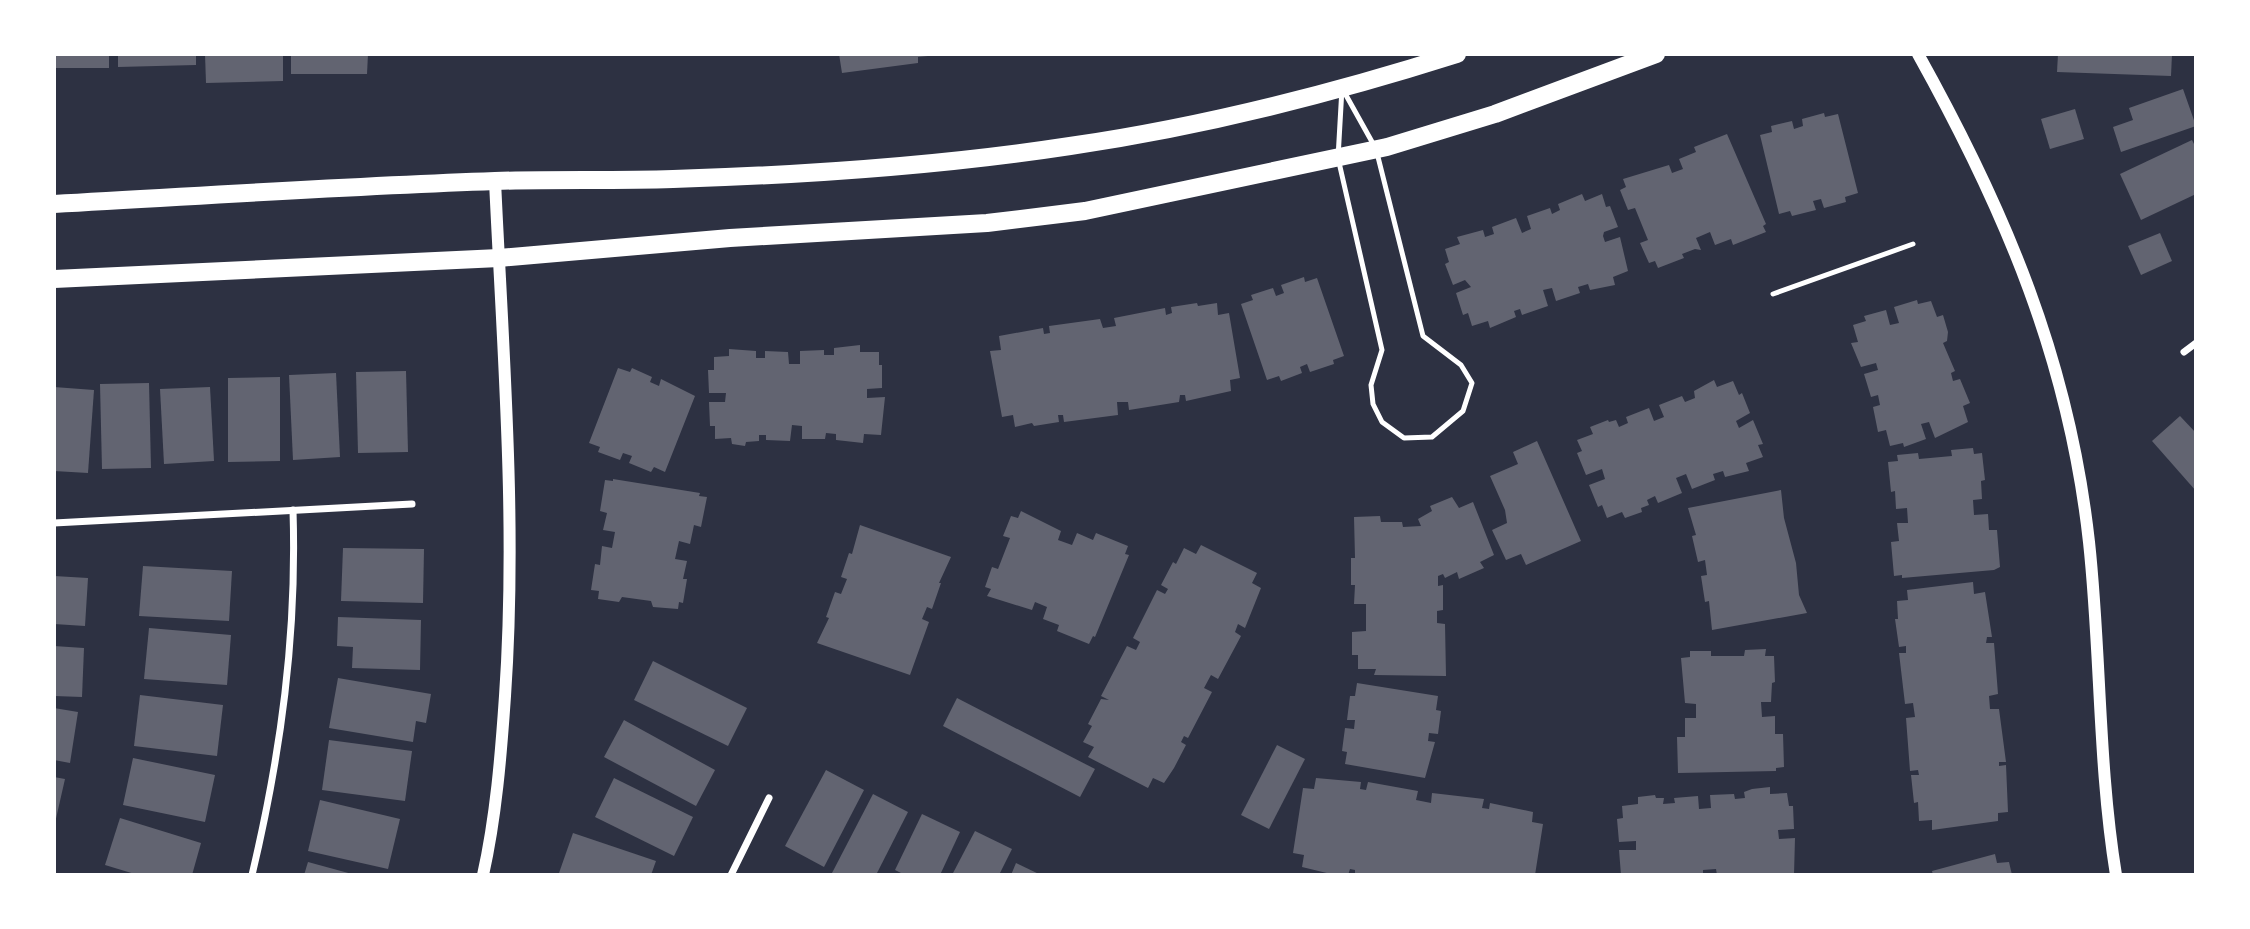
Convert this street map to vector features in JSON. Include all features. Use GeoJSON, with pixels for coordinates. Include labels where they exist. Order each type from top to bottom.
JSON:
{"type":"FeatureCollection","features":[{"type":"Feature","properties":{"kind":"main road"},"geometry":{"type":"LineString","coordinates":[[54,204],[495,181],[750,176],[994,156],[1138,135],[1223,118],[1342,88],[1457,54]]}},
{"type":"Feature","properties":{"kind":"main road"},"geometry":{"type":"LineString","coordinates":[[54,279],[499,258],[730,238],[1000,221],[1085,211],[1376,149],[1495,114],[1656,54]]}},
{"type":"Feature","properties":{"kind":"street"},"geometry":{"type":"LineString","coordinates":[[1918,54],[2001,215],[2025,276],[2062,390],[2089,542],[2102,767],[2116,875]]}},
{"type":"Feature","properties":{"kind":"street"},"geometry":{"type":"LineString","coordinates":[[482,875],[490,844],[503,728],[511,605],[512,496],[495,181]]}},
{"type":"Feature","properties":{"kind":"street"},"geometry":{"type":"LineString","coordinates":[[2184,352],[2196,343]]}},
{"type":"Feature","properties":{"kind":"street"},"geometry":{"type":"LineString","coordinates":[[54,523],[412,504]]}},
{"type":"Feature","properties":{"kind":"street"},"geometry":{"type":"LineString","coordinates":[[252,875],[277,765],[287,695],[293,627],[293,510]]}},
{"type":"Feature","properties":{"kind":"street"},"geometry":{"type":"LineString","coordinates":[[731,875],[769,798]]}},
{"type":"Feature","properties":{"kind":"lane"},"geometry":{"type":"LineString","coordinates":[[1342,88],[1376,149],[1423,336],[1461,365],[1472,383],[1463,411],[1432,437],[1404,438],[1382,422],[1373,404],[1371,385],[1382,351],[1338,158],[1342,88]]}},
{"type":"Feature","properties":{"kind":"lane"},"geometry":{"type":"LineString","coordinates":[[1773,294],[1913,244]]}},
{"type":"Feature","properties":{"kind":"building"},"geometry":{"type":"Polygon","coordinates":[[[54,54],[109,54],[109,68],[54,68],[54,54]]]}},
{"type":"Feature","properties":{"kind":"building"},"geometry":{"type":"Polygon","coordinates":[[[118,54],[196,54],[196,65],[118,67],[118,54]]]}},
{"type":"Feature","properties":{"kind":"building"},"geometry":{"type":"Polygon","coordinates":[[[205,54],[283,54],[283,81],[206,83],[205,54]]]}},
{"type":"Feature","properties":{"kind":"building"},"geometry":{"type":"Polygon","coordinates":[[[291,54],[368,54],[367,74],[291,74],[291,54]]]}},
{"type":"Feature","properties":{"kind":"building"},"geometry":{"type":"Polygon","coordinates":[[[839,54],[928,56],[918,57],[918,63],[842,73],[839,54]]]}},
{"type":"Feature","properties":{"kind":"building"},"geometry":{"type":"Polygon","coordinates":[[[2058,54],[2172,54],[2171,76],[2057,72],[2058,54]]]}},
{"type":"Feature","properties":{"kind":"building"},"geometry":{"type":"Polygon","coordinates":[[[2183,89],[2196,126],[2121,152],[2113,127],[2133,120],[2129,108],[2183,89]]]}},
{"type":"Feature","properties":{"kind":"building"},"geometry":{"type":"Polygon","coordinates":[[[2075,109],[2084,139],[2050,149],[2041,119],[2075,109]]]}},
{"type":"Feature","properties":{"kind":"building"},"geometry":{"type":"Polygon","coordinates":[[[1824,113],[1825,117],[1838,114],[1858,193],[1845,197],[1846,202],[1824,208],[1821,199],[1813,201],[1816,210],[1792,216],[1790,211],[1779,214],[1760,135],[1772,132],[1771,126],[1792,121],[1794,129],[1803,126],[1802,119],[1824,113]]]}},
{"type":"Feature","properties":{"kind":"building"},"geometry":{"type":"Polygon","coordinates":[[[1727,134],[1766,224],[1763,226],[1766,232],[1733,245],[1731,239],[1715,245],[1710,232],[1696,238],[1701,250],[1695,249],[1682,254],[1684,258],[1658,268],[1655,261],[1649,263],[1640,243],[1648,240],[1635,208],[1628,210],[1620,190],[1626,187],[1623,179],[1669,165],[1672,173],[1683,169],[1679,159],[1696,152],[1694,147],[1727,134]]]}},
{"type":"Feature","properties":{"kind":"building"},"geometry":{"type":"Polygon","coordinates":[[[2192,140],[2196,148],[2196,194],[2141,220],[2120,174],[2192,140]]]}},
{"type":"Feature","properties":{"kind":"building"},"geometry":{"type":"Polygon","coordinates":[[[1582,194],[1585,201],[1602,194],[1606,207],[1610,206],[1618,227],[1604,232],[1603,236],[1605,242],[1620,237],[1628,271],[1613,277],[1615,285],[1590,290],[1588,284],[1578,287],[1580,293],[1556,301],[1552,288],[1543,290],[1548,306],[1522,315],[1520,309],[1514,311],[1516,317],[1490,328],[1488,321],[1472,326],[1468,313],[1463,315],[1456,293],[1471,287],[1465,280],[1453,285],[1445,264],[1449,262],[1445,249],[1460,244],[1457,237],[1483,230],[1485,237],[1494,234],[1492,227],[1516,218],[1522,233],[1531,229],[1527,216],[1550,208],[1552,214],[1560,210],[1558,204],[1582,194]]]}},
{"type":"Feature","properties":{"kind":"building"},"geometry":{"type":"Polygon","coordinates":[[[2160,233],[2172,261],[2141,275],[2128,246],[2160,233]]]}},
{"type":"Feature","properties":{"kind":"building"},"geometry":{"type":"Polygon","coordinates":[[[1304,277],[1305,282],[1317,278],[1344,356],[1333,360],[1334,364],[1310,372],[1307,364],[1300,367],[1302,373],[1281,381],[1279,376],[1267,380],[1241,304],[1253,300],[1251,295],[1273,288],[1276,296],[1284,293],[1281,285],[1304,277]]]}},
{"type":"Feature","properties":{"kind":"building"},"geometry":{"type":"Polygon","coordinates":[[[1917,300],[1918,304],[1931,301],[1937,317],[1943,315],[1948,332],[1947,341],[1943,343],[1955,371],[1951,373],[1953,381],[1960,379],[1970,403],[1963,406],[1968,422],[1935,438],[1929,422],[1921,424],[1926,439],[1904,447],[1903,443],[1890,446],[1886,430],[1878,432],[1873,407],[1880,405],[1878,395],[1871,397],[1864,374],[1878,370],[1876,363],[1861,367],[1851,343],[1858,342],[1853,325],[1866,321],[1864,316],[1886,310],[1890,325],[1899,323],[1894,307],[1917,300]]]}},
{"type":"Feature","properties":{"kind":"building"},"geometry":{"type":"Polygon","coordinates":[[[1197,303],[1198,306],[1217,303],[1218,315],[1229,313],[1240,378],[1230,380],[1231,391],[1186,401],[1185,395],[1180,395],[1179,402],[1129,410],[1128,402],[1117,402],[1118,415],[1064,422],[1063,415],[1058,415],[1059,422],[1034,426],[1032,423],[1015,427],[1013,415],[1002,417],[990,351],[1001,350],[999,336],[1043,328],[1044,334],[1050,333],[1049,326],[1100,319],[1103,328],[1116,326],[1114,318],[1165,308],[1166,315],[1172,313],[1171,307],[1197,303]]]}},
{"type":"Feature","properties":{"kind":"building"},"geometry":{"type":"Polygon","coordinates":[[[860,345],[860,352],[879,352],[882,388],[867,389],[867,398],[885,397],[881,435],[864,434],[863,443],[836,440],[836,434],[826,433],[825,439],[802,439],[802,426],[792,425],[790,441],[766,440],[766,435],[759,435],[759,441],[746,442],[745,446],[732,444],[731,438],[715,439],[715,426],[710,426],[709,402],[725,402],[726,393],[709,393],[708,370],[714,370],[714,357],[729,356],[729,349],[756,351],[756,358],[765,358],[765,351],[788,352],[789,364],[800,364],[800,351],[824,350],[824,355],[834,355],[834,348],[860,345]]]}},
{"type":"Feature","properties":{"kind":"building"},"geometry":{"type":"Polygon","coordinates":[[[618,368],[630,372],[632,368],[652,377],[650,382],[659,386],[661,379],[695,396],[665,472],[654,467],[651,472],[629,463],[632,456],[623,453],[620,460],[598,452],[600,447],[589,443],[618,368]]]}},
{"type":"Feature","properties":{"kind":"building"},"geometry":{"type":"Polygon","coordinates":[[[406,371],[408,452],[358,453],[356,372],[406,371]]]}},
{"type":"Feature","properties":{"kind":"building"},"geometry":{"type":"Polygon","coordinates":[[[336,373],[340,457],[293,460],[289,375],[336,373]]]}},
{"type":"Feature","properties":{"kind":"building"},"geometry":{"type":"Polygon","coordinates":[[[280,377],[280,461],[228,462],[228,378],[280,377]]]}},
{"type":"Feature","properties":{"kind":"building"},"geometry":{"type":"Polygon","coordinates":[[[1714,380],[1717,387],[1733,381],[1739,395],[1742,393],[1750,413],[1736,421],[1739,428],[1753,420],[1763,444],[1758,445],[1763,457],[1746,463],[1749,471],[1725,477],[1723,471],[1713,474],[1715,480],[1692,489],[1686,474],[1676,478],[1682,493],[1658,503],[1655,496],[1647,500],[1649,505],[1641,508],[1642,512],[1625,518],[1622,512],[1607,518],[1602,505],[1598,507],[1589,485],[1605,479],[1602,469],[1586,475],[1577,453],[1582,451],[1577,440],[1593,434],[1590,427],[1616,420],[1619,427],[1628,423],[1626,417],[1649,408],[1654,421],[1664,417],[1659,405],[1682,396],[1685,402],[1695,398],[1694,391],[1714,380]]]}},
{"type":"Feature","properties":{"kind":"building"},"geometry":{"type":"Polygon","coordinates":[[[149,383],[151,468],[102,469],[100,384],[149,383]]]}},
{"type":"Feature","properties":{"kind":"building"},"geometry":{"type":"Polygon","coordinates":[[[54,387],[94,390],[88,473],[54,471],[54,387]]]}},
{"type":"Feature","properties":{"kind":"building"},"geometry":{"type":"Polygon","coordinates":[[[210,387],[214,461],[164,464],[160,389],[210,387]]]}},
{"type":"Feature","properties":{"kind":"building"},"geometry":{"type":"Polygon","coordinates":[[[2180,416],[2196,433],[2196,491],[2152,441],[2180,416]]]}},
{"type":"Feature","properties":{"kind":"building"},"geometry":{"type":"Polygon","coordinates":[[[1537,441],[1581,541],[1526,565],[1521,554],[1506,560],[1492,530],[1507,523],[1505,510],[1490,476],[1518,464],[1513,452],[1537,441]]]}},
{"type":"Feature","properties":{"kind":"building"},"geometry":{"type":"Polygon","coordinates":[[[1973,448],[1974,454],[1982,453],[1985,480],[1981,481],[1982,499],[1973,500],[1974,515],[1988,514],[1989,530],[1997,530],[2000,567],[1994,570],[1902,578],[1902,575],[1894,576],[1891,542],[1899,541],[1897,523],[1908,523],[1907,508],[1896,509],[1888,462],[1898,461],[1897,455],[1918,453],[1919,459],[1952,456],[1951,450],[1973,448]]]}},
{"type":"Feature","properties":{"kind":"building"},"geometry":{"type":"Polygon","coordinates":[[[605,480],[700,493],[699,496],[707,497],[701,527],[694,525],[690,544],[679,541],[675,559],[687,561],[683,579],[687,579],[683,603],[679,602],[678,609],[653,607],[651,601],[622,597],[619,602],[598,599],[599,591],[591,590],[595,564],[600,565],[602,546],[612,548],[615,532],[603,530],[607,513],[600,511],[605,480]]]}},
{"type":"Feature","properties":{"kind":"building"},"geometry":{"type":"Polygon","coordinates":[[[1781,490],[1784,518],[1796,563],[1799,595],[1807,613],[1712,630],[1709,601],[1705,602],[1701,576],[1707,575],[1705,560],[1698,562],[1692,536],[1696,535],[1688,508],[1781,490]]]}},
{"type":"Feature","properties":{"kind":"building"},"geometry":{"type":"Polygon","coordinates":[[[1452,497],[1459,508],[1473,502],[1494,555],[1480,562],[1484,568],[1459,579],[1457,572],[1445,578],[1443,574],[1438,576],[1438,586],[1443,585],[1443,610],[1437,611],[1437,623],[1445,624],[1446,676],[1374,675],[1376,669],[1358,669],[1358,655],[1352,655],[1352,632],[1366,631],[1366,604],[1354,604],[1355,585],[1351,585],[1351,558],[1355,558],[1354,517],[1380,516],[1381,522],[1402,522],[1403,527],[1421,526],[1418,519],[1432,511],[1430,506],[1452,497]]]}},
{"type":"Feature","properties":{"kind":"building"},"geometry":{"type":"Polygon","coordinates":[[[1021,511],[1061,531],[1058,540],[1072,545],[1077,533],[1093,540],[1096,533],[1128,546],[1125,554],[1129,555],[1095,637],[1093,636],[1089,644],[1057,631],[1059,625],[1043,619],[1047,607],[1035,602],[1032,610],[987,596],[991,589],[985,587],[992,567],[998,569],[1010,538],[1003,536],[1011,516],[1018,518],[1021,511]]]}},
{"type":"Feature","properties":{"kind":"building"},"geometry":{"type":"Polygon","coordinates":[[[860,525],[951,557],[939,583],[932,609],[927,607],[922,619],[929,622],[910,675],[817,643],[829,618],[826,617],[835,592],[841,594],[847,579],[841,577],[849,553],[852,554],[860,525]]]}},
{"type":"Feature","properties":{"kind":"building"},"geometry":{"type":"Polygon","coordinates":[[[1201,545],[1257,573],[1252,583],[1261,588],[1245,628],[1238,624],[1235,632],[1241,636],[1218,679],[1211,675],[1204,688],[1212,692],[1188,738],[1184,736],[1181,742],[1186,745],[1174,768],[1164,783],[1153,778],[1148,788],[1088,757],[1094,747],[1083,742],[1092,726],[1088,724],[1101,699],[1109,700],[1101,696],[1127,646],[1136,650],[1140,642],[1133,638],[1157,590],[1165,594],[1168,589],[1161,585],[1173,562],[1176,564],[1184,548],[1196,554],[1201,545]]]}},
{"type":"Feature","properties":{"kind":"building"},"geometry":{"type":"Polygon","coordinates":[[[343,548],[424,549],[423,603],[341,601],[343,548]]]}},
{"type":"Feature","properties":{"kind":"building"},"geometry":{"type":"Polygon","coordinates":[[[143,566],[232,571],[229,621],[139,616],[143,566]]]}},
{"type":"Feature","properties":{"kind":"building"},"geometry":{"type":"Polygon","coordinates":[[[54,576],[88,578],[85,626],[54,624],[54,576]]]}},
{"type":"Feature","properties":{"kind":"building"},"geometry":{"type":"Polygon","coordinates":[[[1973,582],[1974,594],[1985,592],[1992,637],[1987,637],[1986,643],[1994,643],[1998,694],[1989,696],[1990,709],[1999,709],[2006,762],[1999,762],[1999,766],[2006,765],[2008,812],[1998,813],[1998,821],[1932,830],[1932,820],[1919,821],[1918,802],[1914,803],[1911,775],[1919,775],[1918,770],[1910,771],[1906,718],[1915,717],[1913,703],[1905,704],[1899,653],[1906,653],[1906,646],[1899,647],[1895,619],[1898,619],[1897,601],[1908,600],[1907,590],[1973,582]]]}},
{"type":"Feature","properties":{"kind":"building"},"geometry":{"type":"Polygon","coordinates":[[[338,617],[421,620],[420,670],[352,668],[353,647],[337,646],[338,617]]]}},
{"type":"Feature","properties":{"kind":"building"},"geometry":{"type":"Polygon","coordinates":[[[149,628],[231,635],[227,685],[144,679],[149,628]]]}},
{"type":"Feature","properties":{"kind":"building"},"geometry":{"type":"Polygon","coordinates":[[[54,646],[84,648],[82,697],[54,696],[54,646]]]}},
{"type":"Feature","properties":{"kind":"building"},"geometry":{"type":"Polygon","coordinates":[[[1766,649],[1765,656],[1774,656],[1775,682],[1772,683],[1771,702],[1761,702],[1762,717],[1775,716],[1775,734],[1783,734],[1784,767],[1776,768],[1776,771],[1678,773],[1677,737],[1685,737],[1685,718],[1696,718],[1696,704],[1685,703],[1681,658],[1690,657],[1690,651],[1711,651],[1711,656],[1744,656],[1745,650],[1766,649]]]}},
{"type":"Feature","properties":{"kind":"building"},"geometry":{"type":"Polygon","coordinates":[[[653,661],[747,708],[728,746],[634,700],[653,661]]]}},
{"type":"Feature","properties":{"kind":"building"},"geometry":{"type":"Polygon","coordinates":[[[338,678],[431,694],[426,723],[416,721],[413,742],[329,728],[338,678]]]}},
{"type":"Feature","properties":{"kind":"building"},"geometry":{"type":"Polygon","coordinates":[[[1357,683],[1438,696],[1436,710],[1441,711],[1438,734],[1429,733],[1428,741],[1435,742],[1425,778],[1345,764],[1347,752],[1342,751],[1345,728],[1354,729],[1355,720],[1347,720],[1350,696],[1355,696],[1357,683]]]}},
{"type":"Feature","properties":{"kind":"building"},"geometry":{"type":"Polygon","coordinates":[[[140,695],[223,705],[217,756],[134,746],[140,695]]]}},
{"type":"Feature","properties":{"kind":"building"},"geometry":{"type":"Polygon","coordinates":[[[957,698],[1095,769],[1080,797],[943,726],[957,698]]]}},
{"type":"Feature","properties":{"kind":"building"},"geometry":{"type":"Polygon","coordinates":[[[54,708],[78,712],[70,763],[54,760],[54,708]]]}},
{"type":"Feature","properties":{"kind":"building"},"geometry":{"type":"Polygon","coordinates":[[[624,720],[715,770],[696,806],[604,757],[624,720]]]}},
{"type":"Feature","properties":{"kind":"building"},"geometry":{"type":"Polygon","coordinates":[[[329,740],[412,751],[405,801],[322,790],[329,740]]]}},
{"type":"Feature","properties":{"kind":"building"},"geometry":{"type":"Polygon","coordinates":[[[1277,745],[1305,759],[1269,829],[1241,815],[1277,745]]]}},
{"type":"Feature","properties":{"kind":"building"},"geometry":{"type":"Polygon","coordinates":[[[133,758],[215,775],[205,822],[123,805],[133,758]]]}},
{"type":"Feature","properties":{"kind":"building"},"geometry":{"type":"Polygon","coordinates":[[[826,770],[864,790],[824,867],[785,846],[826,770]]]}},
{"type":"Feature","properties":{"kind":"building"},"geometry":{"type":"Polygon","coordinates":[[[54,777],[65,779],[55,823],[54,823],[54,777]]]}},
{"type":"Feature","properties":{"kind":"building"},"geometry":{"type":"Polygon","coordinates":[[[614,778],[693,817],[674,856],[595,817],[614,778]]]}},
{"type":"Feature","properties":{"kind":"building"},"geometry":{"type":"Polygon","coordinates":[[[1316,778],[1361,782],[1360,789],[1366,790],[1368,782],[1418,791],[1416,800],[1431,803],[1432,793],[1484,799],[1482,808],[1489,809],[1490,803],[1533,812],[1532,822],[1543,824],[1535,875],[1355,875],[1355,870],[1350,869],[1348,875],[1335,875],[1302,867],[1304,855],[1293,853],[1303,788],[1314,789],[1316,778]]]}},
{"type":"Feature","properties":{"kind":"building"},"geometry":{"type":"Polygon","coordinates":[[[1770,787],[1770,794],[1787,793],[1789,806],[1793,806],[1794,829],[1778,830],[1779,839],[1795,838],[1794,875],[1717,875],[1716,869],[1703,870],[1703,875],[1621,875],[1619,850],[1636,850],[1636,841],[1619,842],[1617,819],[1623,818],[1622,806],[1638,804],[1638,797],[1655,795],[1656,798],[1664,798],[1663,804],[1675,803],[1674,798],[1698,796],[1699,809],[1711,808],[1710,795],[1734,794],[1735,799],[1745,798],[1744,792],[1770,787]]]}},
{"type":"Feature","properties":{"kind":"building"},"geometry":{"type":"Polygon","coordinates":[[[873,794],[908,812],[876,875],[836,875],[832,873],[873,794]]]}},
{"type":"Feature","properties":{"kind":"building"},"geometry":{"type":"Polygon","coordinates":[[[320,800],[400,819],[388,869],[308,851],[320,800]]]}},
{"type":"Feature","properties":{"kind":"building"},"geometry":{"type":"Polygon","coordinates":[[[922,814],[960,832],[940,875],[905,875],[895,870],[922,814]]]}},
{"type":"Feature","properties":{"kind":"building"},"geometry":{"type":"Polygon","coordinates":[[[120,818],[201,843],[192,875],[138,875],[105,865],[120,818]]]}},
{"type":"Feature","properties":{"kind":"building"},"geometry":{"type":"Polygon","coordinates":[[[975,831],[1012,849],[999,875],[952,875],[975,831]]]}},
{"type":"Feature","properties":{"kind":"building"},"geometry":{"type":"Polygon","coordinates":[[[573,833],[656,861],[651,875],[559,873],[573,833]]]}},
{"type":"Feature","properties":{"kind":"building"},"geometry":{"type":"Polygon","coordinates":[[[1995,854],[1997,863],[2009,862],[2012,875],[1933,875],[1932,871],[1995,854]]]}},
{"type":"Feature","properties":{"kind":"building"},"geometry":{"type":"Polygon","coordinates":[[[308,862],[352,874],[352,875],[304,875],[308,862]]]}},
{"type":"Feature","properties":{"kind":"building"},"geometry":{"type":"Polygon","coordinates":[[[1016,863],[1041,875],[1011,875],[1016,863]]]}}]}
